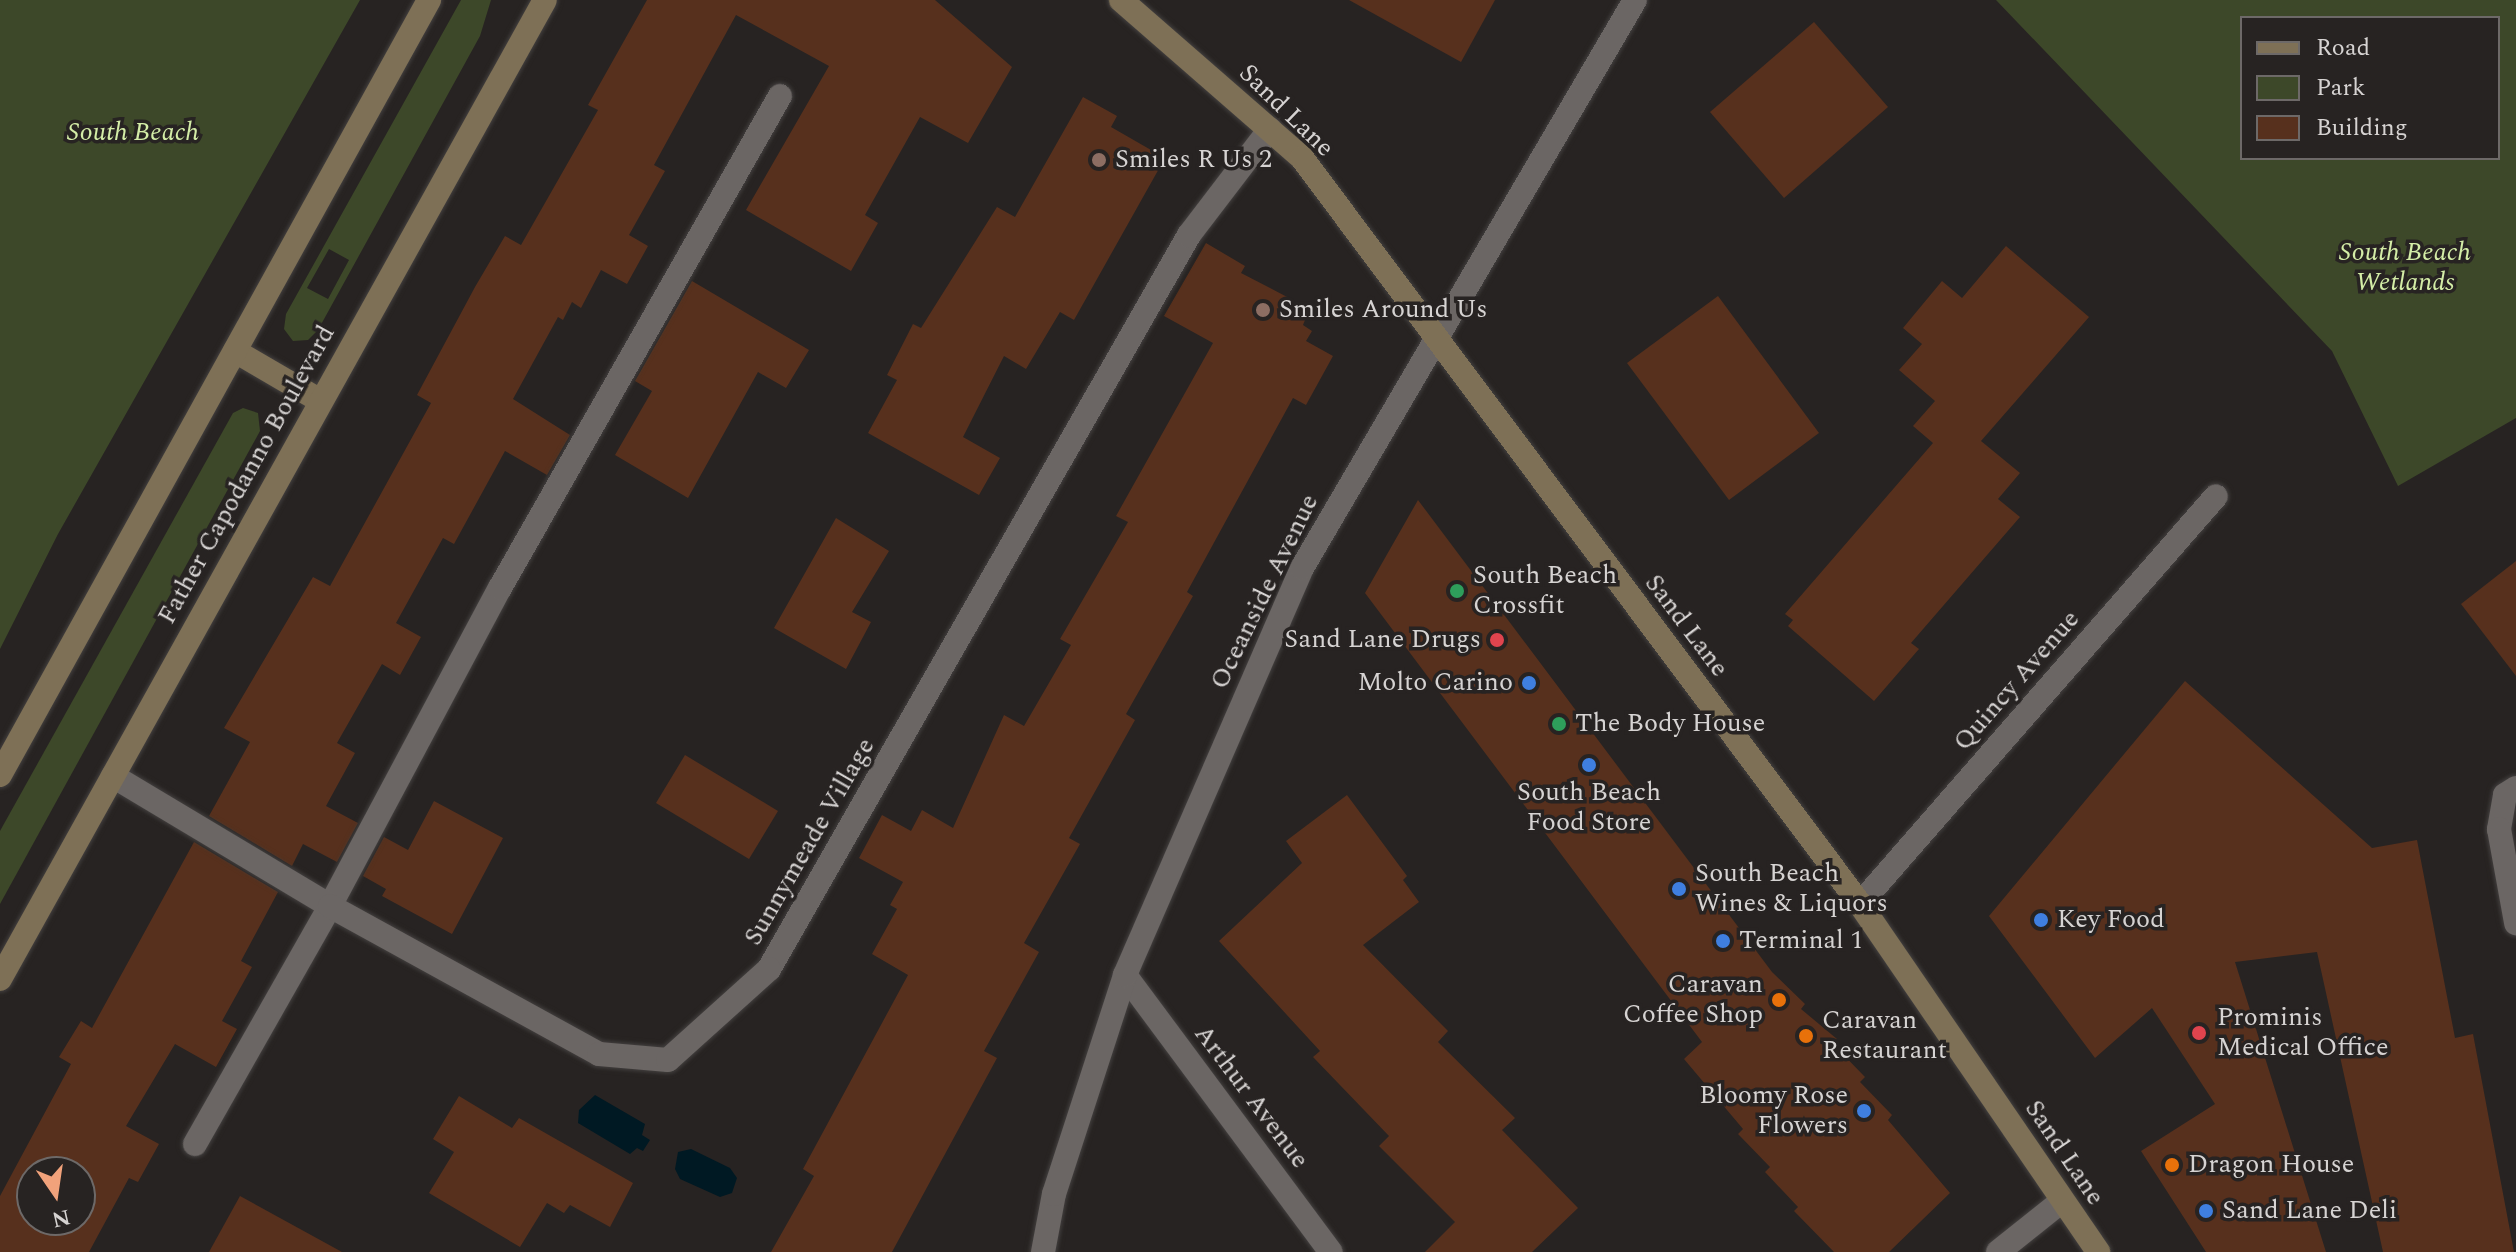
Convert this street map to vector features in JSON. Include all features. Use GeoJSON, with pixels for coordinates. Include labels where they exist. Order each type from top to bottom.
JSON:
{"type":"FeatureCollection","features":[{"type":"Feature","properties":{"kind":"main road"},"geometry":{"type":"LineString","coordinates":[[0,775],[429,0]]}},
{"type":"Feature","properties":{"kind":"main road","name":"Father Capodanno Boulevard"},"geometry":{"type":"LineString","coordinates":[[0,979],[319,400],[545,0]]}},
{"type":"Feature","properties":{"kind":"main road","name":"Sand Lane"},"geometry":{"type":"LineString","coordinates":[[1121,0],[1302,158],[1860,904],[2098,1252]]}},
{"type":"Feature","properties":{"kind":"main road"},"geometry":{"type":"LineString","coordinates":[[235,351],[319,400]]}},
{"type":"Feature","properties":{"kind":"street","name":"Oceanside Avenue"},"geometry":{"type":"LineString","coordinates":[[1043,1252],[1054,1194],[1125,975],[1302,568],[1635,0]]}},
{"type":"Feature","properties":{"kind":"street"},"geometry":{"type":"LineString","coordinates":[[195,1144],[330,906],[500,588],[780,96]]}},
{"type":"Feature","properties":{"kind":"street","name":"Sunnymeade Village"},"geometry":{"type":"LineString","coordinates":[[113,776],[330,906],[599,1054],[668,1060],[769,969],[1189,235],[1270,129]]}},
{"type":"Feature","properties":{"kind":"street","name":"Quincy Avenue"},"geometry":{"type":"LineString","coordinates":[[1860,904],[2216,496]]}},
{"type":"Feature","properties":{"kind":"street"},"geometry":{"type":"LineString","coordinates":[[2510,792],[2499,829],[2516,923]]}},
{"type":"Feature","properties":{"kind":"street","name":"Arthur Avenue"},"geometry":{"type":"LineString","coordinates":[[1125,975],[1331,1252]]}},
{"type":"Feature","properties":{"kind":"street"},"geometry":{"type":"LineString","coordinates":[[1998,1252],[2062,1201]]}},
{"type":"Feature","properties":{"kind":"green space","name":"South Beach"},"geometry":{"type":"Polygon","coordinates":[[[0,0],[360,0],[58,534],[0,649],[0,0]]]}},
{"type":"Feature","properties":{"kind":"green space"},"geometry":{"type":"Polygon","coordinates":[[[461,0],[491,0],[480,36],[318,330],[308,340],[293,341],[284,329],[286,314],[461,0]],[[329,249],[307,288],[328,299],[349,260],[329,249]]]}},
{"type":"Feature","properties":{"kind":"green space","name":"South Beach Wetlands"},"geometry":{"type":"Polygon","coordinates":[[[1996,0],[2516,0],[2516,418],[2398,486],[2332,351],[1996,0]]]}},
{"type":"Feature","properties":{"kind":"green space"},"geometry":{"type":"Polygon","coordinates":[[[243,408],[258,413],[260,431],[0,904],[0,831],[233,413],[243,408]]]}},
{"type":"Feature","properties":{"kind":"water"},"geometry":{"type":"Polygon","coordinates":[[[595,1095],[645,1124],[642,1135],[650,1140],[643,1151],[637,1148],[630,1154],[578,1123],[579,1110],[595,1095]]]}},
{"type":"Feature","properties":{"kind":"water"},"geometry":{"type":"Polygon","coordinates":[[[691,1149],[730,1168],[737,1178],[732,1193],[720,1197],[680,1179],[675,1169],[678,1152],[691,1149]]]}},
{"type":"Feature","properties":{"kind":"building"},"geometry":{"type":"Polygon","coordinates":[[[647,0],[935,0],[1012,67],[968,143],[920,117],[865,215],[878,223],[851,271],[746,210],[829,66],[736,15],[654,165],[665,171],[629,235],[648,246],[627,284],[601,270],[581,308],[572,302],[563,320],[558,317],[513,399],[570,435],[547,475],[505,451],[454,544],[443,538],[396,623],[421,637],[400,675],[382,664],[337,743],[355,753],[326,806],[358,823],[337,862],[303,844],[292,866],[209,816],[250,742],[224,728],[313,577],[330,586],[431,403],[417,395],[475,287],[505,236],[521,245],[598,110],[588,105],[647,0]]]}},
{"type":"Feature","properties":{"kind":"building"},"geometry":{"type":"Polygon","coordinates":[[[1349,0],[1495,0],[1461,62],[1349,0]]]}},
{"type":"Feature","properties":{"kind":"building"},"geometry":{"type":"Polygon","coordinates":[[[1814,22],[1888,107],[1784,198],[1710,112],[1814,22]]]}},
{"type":"Feature","properties":{"kind":"building"},"geometry":{"type":"Polygon","coordinates":[[[1083,97],[1117,116],[1111,127],[1165,158],[1074,320],[1060,312],[1026,369],[1004,356],[963,437],[1000,458],[979,495],[868,433],[897,380],[887,375],[913,324],[921,328],[997,207],[1015,217],[1083,97]]]}},
{"type":"Feature","properties":{"kind":"building"},"geometry":{"type":"Polygon","coordinates":[[[1206,243],[1245,266],[1241,273],[1291,299],[1286,309],[1305,320],[1303,325],[1312,331],[1306,341],[1333,356],[1306,405],[1293,398],[1187,592],[1193,596],[1126,714],[1135,720],[1069,838],[1080,844],[1024,943],[1039,952],[984,1051],[997,1058],[892,1252],[771,1252],[814,1176],[803,1169],[908,975],[872,954],[897,909],[890,905],[903,882],[859,858],[882,815],[911,831],[922,810],[953,828],[1004,715],[1024,726],[1071,645],[1060,639],[1128,522],[1116,516],[1213,343],[1164,316],[1206,243]]]}},
{"type":"Feature","properties":{"kind":"building"},"geometry":{"type":"Polygon","coordinates":[[[2006,246],[2089,317],[1981,441],[2020,473],[1998,499],[2020,517],[1911,643],[1919,649],[1874,701],[1788,626],[1793,620],[1785,614],[1933,443],[1913,426],[1935,401],[1899,370],[1922,344],[1903,328],[1942,281],[1962,298],[2006,246]]]}},
{"type":"Feature","properties":{"kind":"building"},"geometry":{"type":"Polygon","coordinates":[[[692,281],[809,350],[786,388],[758,372],[688,498],[615,455],[652,391],[635,381],[692,281]]]}},
{"type":"Feature","properties":{"kind":"building"},"geometry":{"type":"Polygon","coordinates":[[[1718,296],[1819,433],[1729,500],[1627,363],[1718,296]]]}},
{"type":"Feature","properties":{"kind":"building"},"geometry":{"type":"Polygon","coordinates":[[[1418,500],[1772,972],[1805,1004],[1801,1009],[1837,1039],[1833,1044],[1865,1077],[1860,1082],[1892,1115],[1888,1120],[1950,1193],[1889,1252],[1834,1252],[1794,1211],[1798,1207],[1765,1172],[1770,1167],[1738,1134],[1743,1129],[1684,1059],[1702,1042],[1365,593],[1418,500]]]}},
{"type":"Feature","properties":{"kind":"building"},"geometry":{"type":"Polygon","coordinates":[[[836,518],[889,551],[852,612],[871,622],[846,669],[774,628],[836,518]]]}},
{"type":"Feature","properties":{"kind":"building"},"geometry":{"type":"Polygon","coordinates":[[[2516,561],[2516,676],[2461,604],[2516,561]]]}},
{"type":"Feature","properties":{"kind":"building"},"geometry":{"type":"Polygon","coordinates":[[[2185,681],[2372,848],[2417,840],[2455,1038],[2473,1034],[2514,1252],[2383,1252],[2317,952],[2235,962],[2326,1252],[2206,1252],[2141,1151],[2215,1104],[2152,1008],[2095,1058],[1989,916],[2185,681]]]}},
{"type":"Feature","properties":{"kind":"building"},"geometry":{"type":"Polygon","coordinates":[[[685,755],[778,811],[749,859],[656,803],[685,755]]]}},
{"type":"Feature","properties":{"kind":"building"},"geometry":{"type":"Polygon","coordinates":[[[1347,795],[1407,876],[1403,880],[1419,902],[1363,945],[1448,1031],[1438,1042],[1515,1118],[1502,1130],[1578,1208],[1532,1252],[1425,1252],[1455,1222],[1379,1146],[1389,1136],[1313,1057],[1320,1051],[1219,941],[1302,863],[1286,841],[1347,795]]]}},
{"type":"Feature","properties":{"kind":"building"},"geometry":{"type":"Polygon","coordinates":[[[434,801],[503,838],[452,934],[382,896],[386,889],[363,876],[384,837],[408,850],[434,801]]]}},
{"type":"Feature","properties":{"kind":"building"},"geometry":{"type":"Polygon","coordinates":[[[194,842],[278,892],[241,961],[252,967],[222,1021],[237,1029],[216,1067],[175,1044],[126,1126],[159,1144],[138,1182],[129,1178],[89,1252],[0,1252],[0,1196],[16,1166],[16,1236],[96,1236],[96,1156],[22,1156],[71,1064],[59,1057],[81,1021],[92,1028],[194,842]]]}},
{"type":"Feature","properties":{"kind":"building"},"geometry":{"type":"Polygon","coordinates":[[[459,1096],[512,1128],[519,1118],[633,1183],[610,1227],[570,1205],[564,1213],[547,1203],[520,1247],[429,1193],[454,1152],[433,1139],[459,1096]]]}},
{"type":"Feature","properties":{"kind":"building"},"geometry":{"type":"Polygon","coordinates":[[[240,1196],[342,1252],[209,1252],[240,1196]]]}},
{"type":"Feature","properties":{"kind":"place","name":"Smiles R Us 2"},"geometry":{"type":"Point","coordinates":[1099,160]}},
{"type":"Feature","properties":{"kind":"place","name":"Smiles Around Us"},"geometry":{"type":"Point","coordinates":[1263,310]}},
{"type":"Feature","properties":{"kind":"place","name":"South Beach Crossfit"},"geometry":{"type":"Point","coordinates":[1457,591]}},
{"type":"Feature","properties":{"kind":"place","name":"Sand Lane Drugs"},"geometry":{"type":"Point","coordinates":[1497,640]}},
{"type":"Feature","properties":{"kind":"place","name":"Molto Carino"},"geometry":{"type":"Point","coordinates":[1529,683]}},
{"type":"Feature","properties":{"kind":"place","name":"The Body House"},"geometry":{"type":"Point","coordinates":[1559,724]}},
{"type":"Feature","properties":{"kind":"place","name":"South Beach Food Store"},"geometry":{"type":"Point","coordinates":[1589,765]}},
{"type":"Feature","properties":{"kind":"place","name":"South Beach Wines & Liquors"},"geometry":{"type":"Point","coordinates":[1679,889]}},
{"type":"Feature","properties":{"kind":"place","name":"Key Food"},"geometry":{"type":"Point","coordinates":[2041,920]}},
{"type":"Feature","properties":{"kind":"place","name":"Terminal 1"},"geometry":{"type":"Point","coordinates":[1723,941]}},
{"type":"Feature","properties":{"kind":"place","name":"Caravan Coffee Shop"},"geometry":{"type":"Point","coordinates":[1779,1000]}},
{"type":"Feature","properties":{"kind":"place","name":"Prominis Medical Office"},"geometry":{"type":"Point","coordinates":[2199,1033]}},
{"type":"Feature","properties":{"kind":"place","name":"Caravan Restaurant"},"geometry":{"type":"Point","coordinates":[1806,1036]}},
{"type":"Feature","properties":{"kind":"place","name":"Bloomy Rose Flowers"},"geometry":{"type":"Point","coordinates":[1864,1111]}},
{"type":"Feature","properties":{"kind":"place","name":"Dragon House"},"geometry":{"type":"Point","coordinates":[2172,1165]}},
{"type":"Feature","properties":{"kind":"place","name":"Sand Lane Deli"},"geometry":{"type":"Point","coordinates":[2206,1211]}}]}
